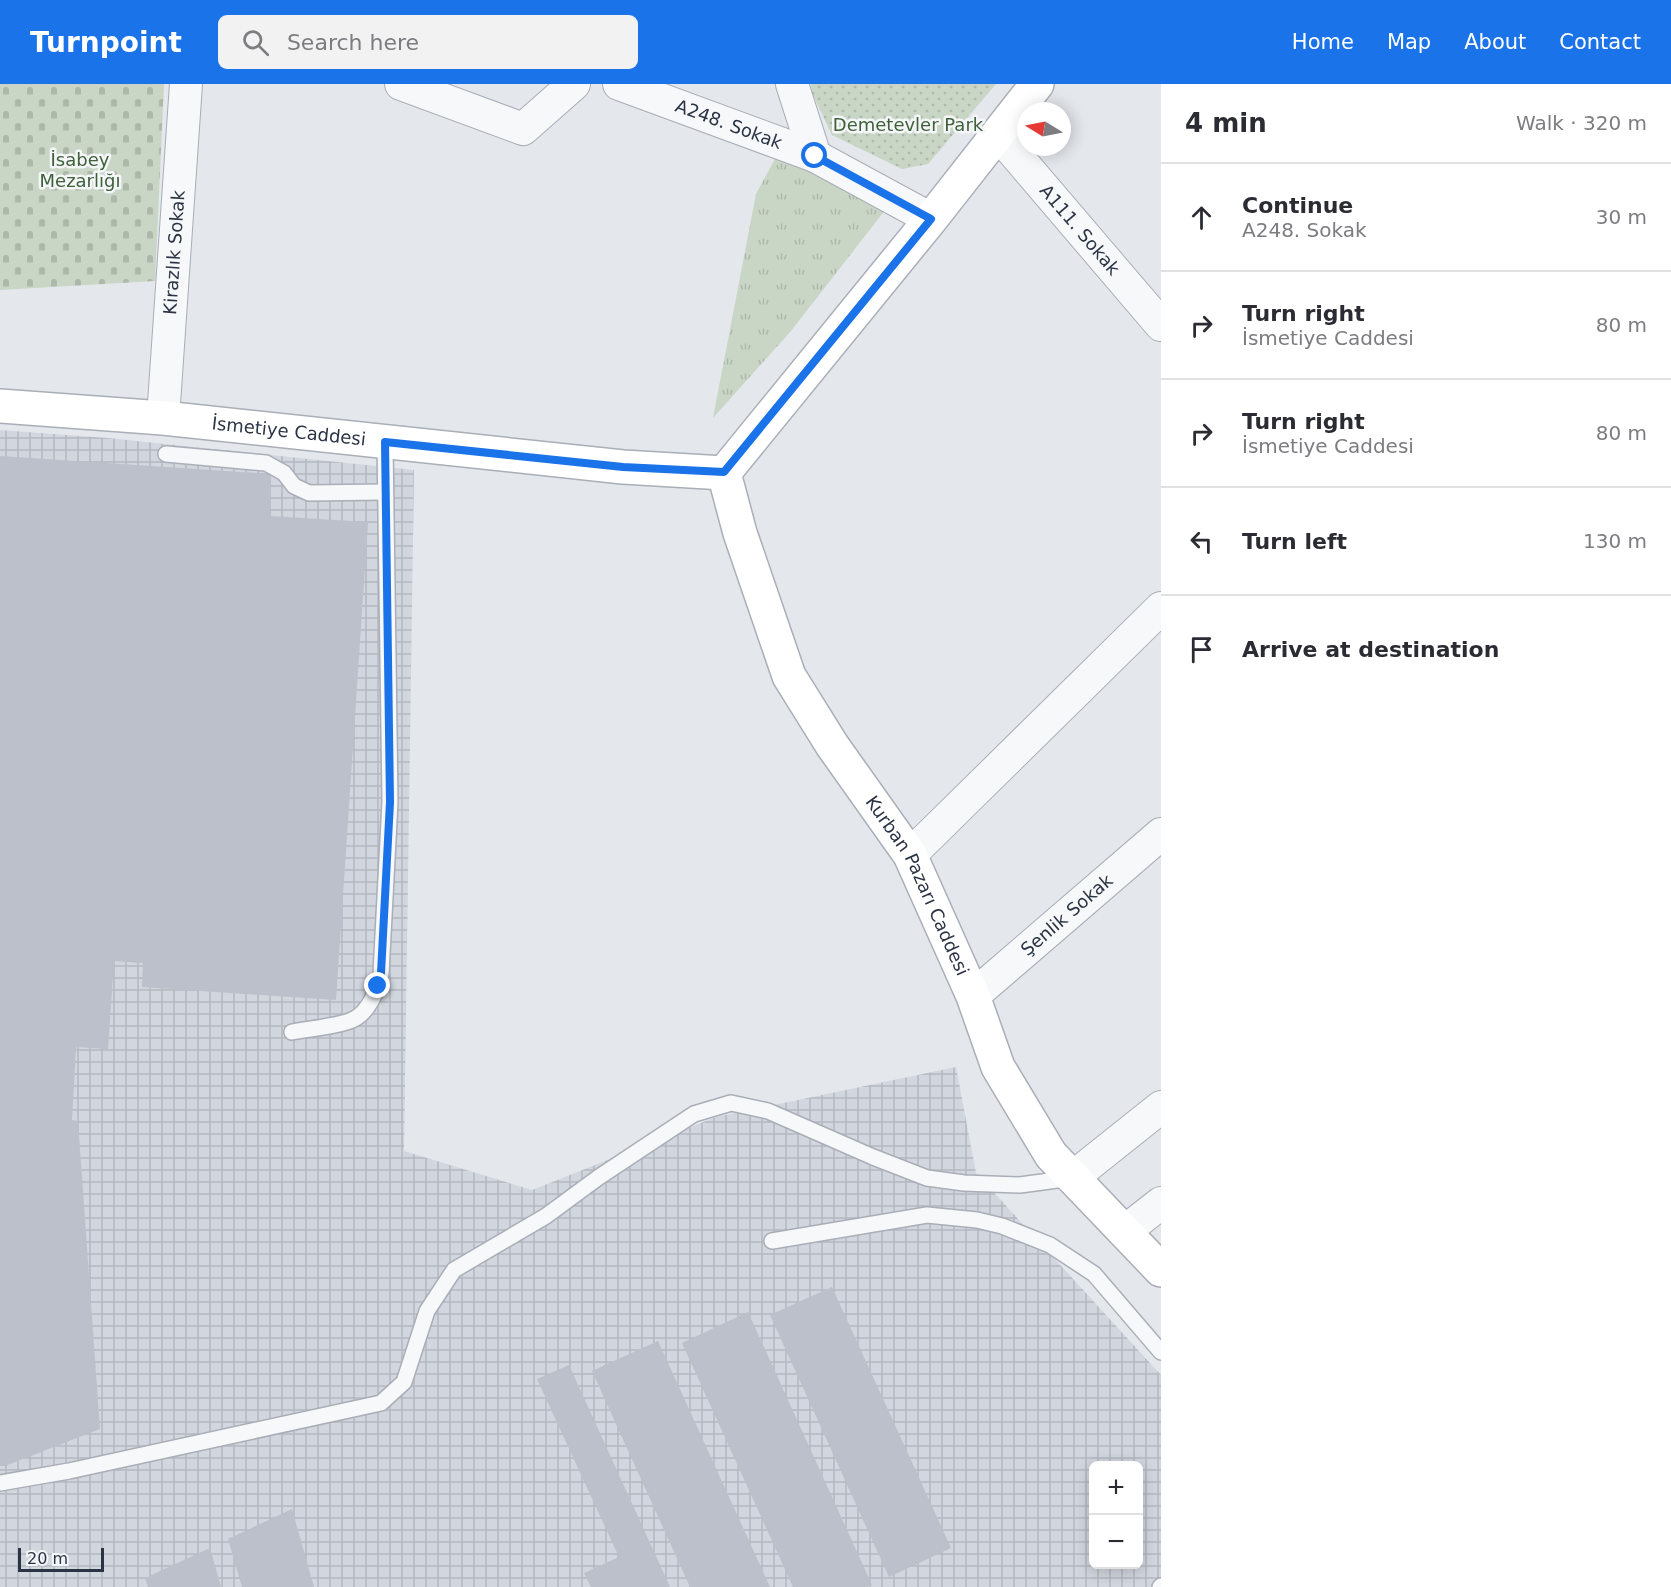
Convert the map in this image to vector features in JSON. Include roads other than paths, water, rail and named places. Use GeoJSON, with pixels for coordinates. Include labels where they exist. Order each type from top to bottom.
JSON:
{"type":"FeatureCollection","features":[{"type":"Feature","properties":{"kind":"main road"},"geometry":{"type":"LineString","coordinates":[[724,472],[931,219],[1037,84]]}},
{"type":"Feature","properties":{"kind":"main road","name":"İsmetiye Caddesi"},"geometry":{"type":"LineString","coordinates":[[0,406],[163,418],[623,467],[724,472]]}},
{"type":"Feature","properties":{"kind":"main road","name":"Kurban Pazarı Caddesi"},"geometry":{"type":"LineString","coordinates":[[724,472],[740,533],[789,676],[832,745],[910,855],[973,996],[998,1067],[1051,1155],[1161,1270]]}},
{"type":"Feature","properties":{"kind":"street","name":"Kirazlık Sokak"},"geometry":{"type":"LineString","coordinates":[[163,418],[186,84]]}},
{"type":"Feature","properties":{"kind":"street"},"geometry":{"type":"LineString","coordinates":[[402,84],[523,129],[574,84]]}},
{"type":"Feature","properties":{"kind":"street","name":"A248. Sokak"},"geometry":{"type":"LineString","coordinates":[[619,84],[815,156],[931,219]]}},
{"type":"Feature","properties":{"kind":"street"},"geometry":{"type":"LineString","coordinates":[[792,84],[815,156]]}},
{"type":"Feature","properties":{"kind":"street","name":"A111. Sokak"},"geometry":{"type":"LineString","coordinates":[[998,134],[1161,325]]}},
{"type":"Feature","properties":{"kind":"street"},"geometry":{"type":"LineString","coordinates":[[910,855],[1161,608]]}},
{"type":"Feature","properties":{"kind":"street","name":"Şenlik Sokak"},"geometry":{"type":"LineString","coordinates":[[973,996],[1161,834]]}},
{"type":"Feature","properties":{"kind":"street"},"geometry":{"type":"LineString","coordinates":[[1072,1178],[1161,1107]]}},
{"type":"Feature","properties":{"kind":"street"},"geometry":{"type":"LineString","coordinates":[[1124,1232],[1161,1203]]}},
{"type":"Feature","properties":{"kind":"lane"},"geometry":{"type":"LineString","coordinates":[[292,1032],[353,1020],[373,997],[381,973],[390,802],[385,442]]}},
{"type":"Feature","properties":{"kind":"lane"},"geometry":{"type":"LineString","coordinates":[[166,454],[266,463],[284,473],[294,486],[309,493],[385,492]]}},
{"type":"Feature","properties":{"kind":"lane"},"geometry":{"type":"LineString","coordinates":[[0,1483],[69,1471],[381,1404],[404,1382],[428,1311],[454,1270],[546,1216],[599,1177],[694,1114],[731,1103],[768,1111],[927,1178],[964,1184],[1020,1185],[1072,1178]]}},
{"type":"Feature","properties":{"kind":"lane"},"geometry":{"type":"LineString","coordinates":[[772,1241],[927,1215],[977,1220],[1002,1226],[1050,1245],[1094,1274],[1161,1352]]}},
{"type":"Feature","properties":{"kind":"park label","name":"Demetevler Park"},"geometry":{"type":"Point","coordinates":[908,125]}},
{"type":"Feature","properties":{"kind":"park label","name":"İsabey Mezarlığı"},"geometry":{"type":"Point","coordinates":[80,170]}}]}
